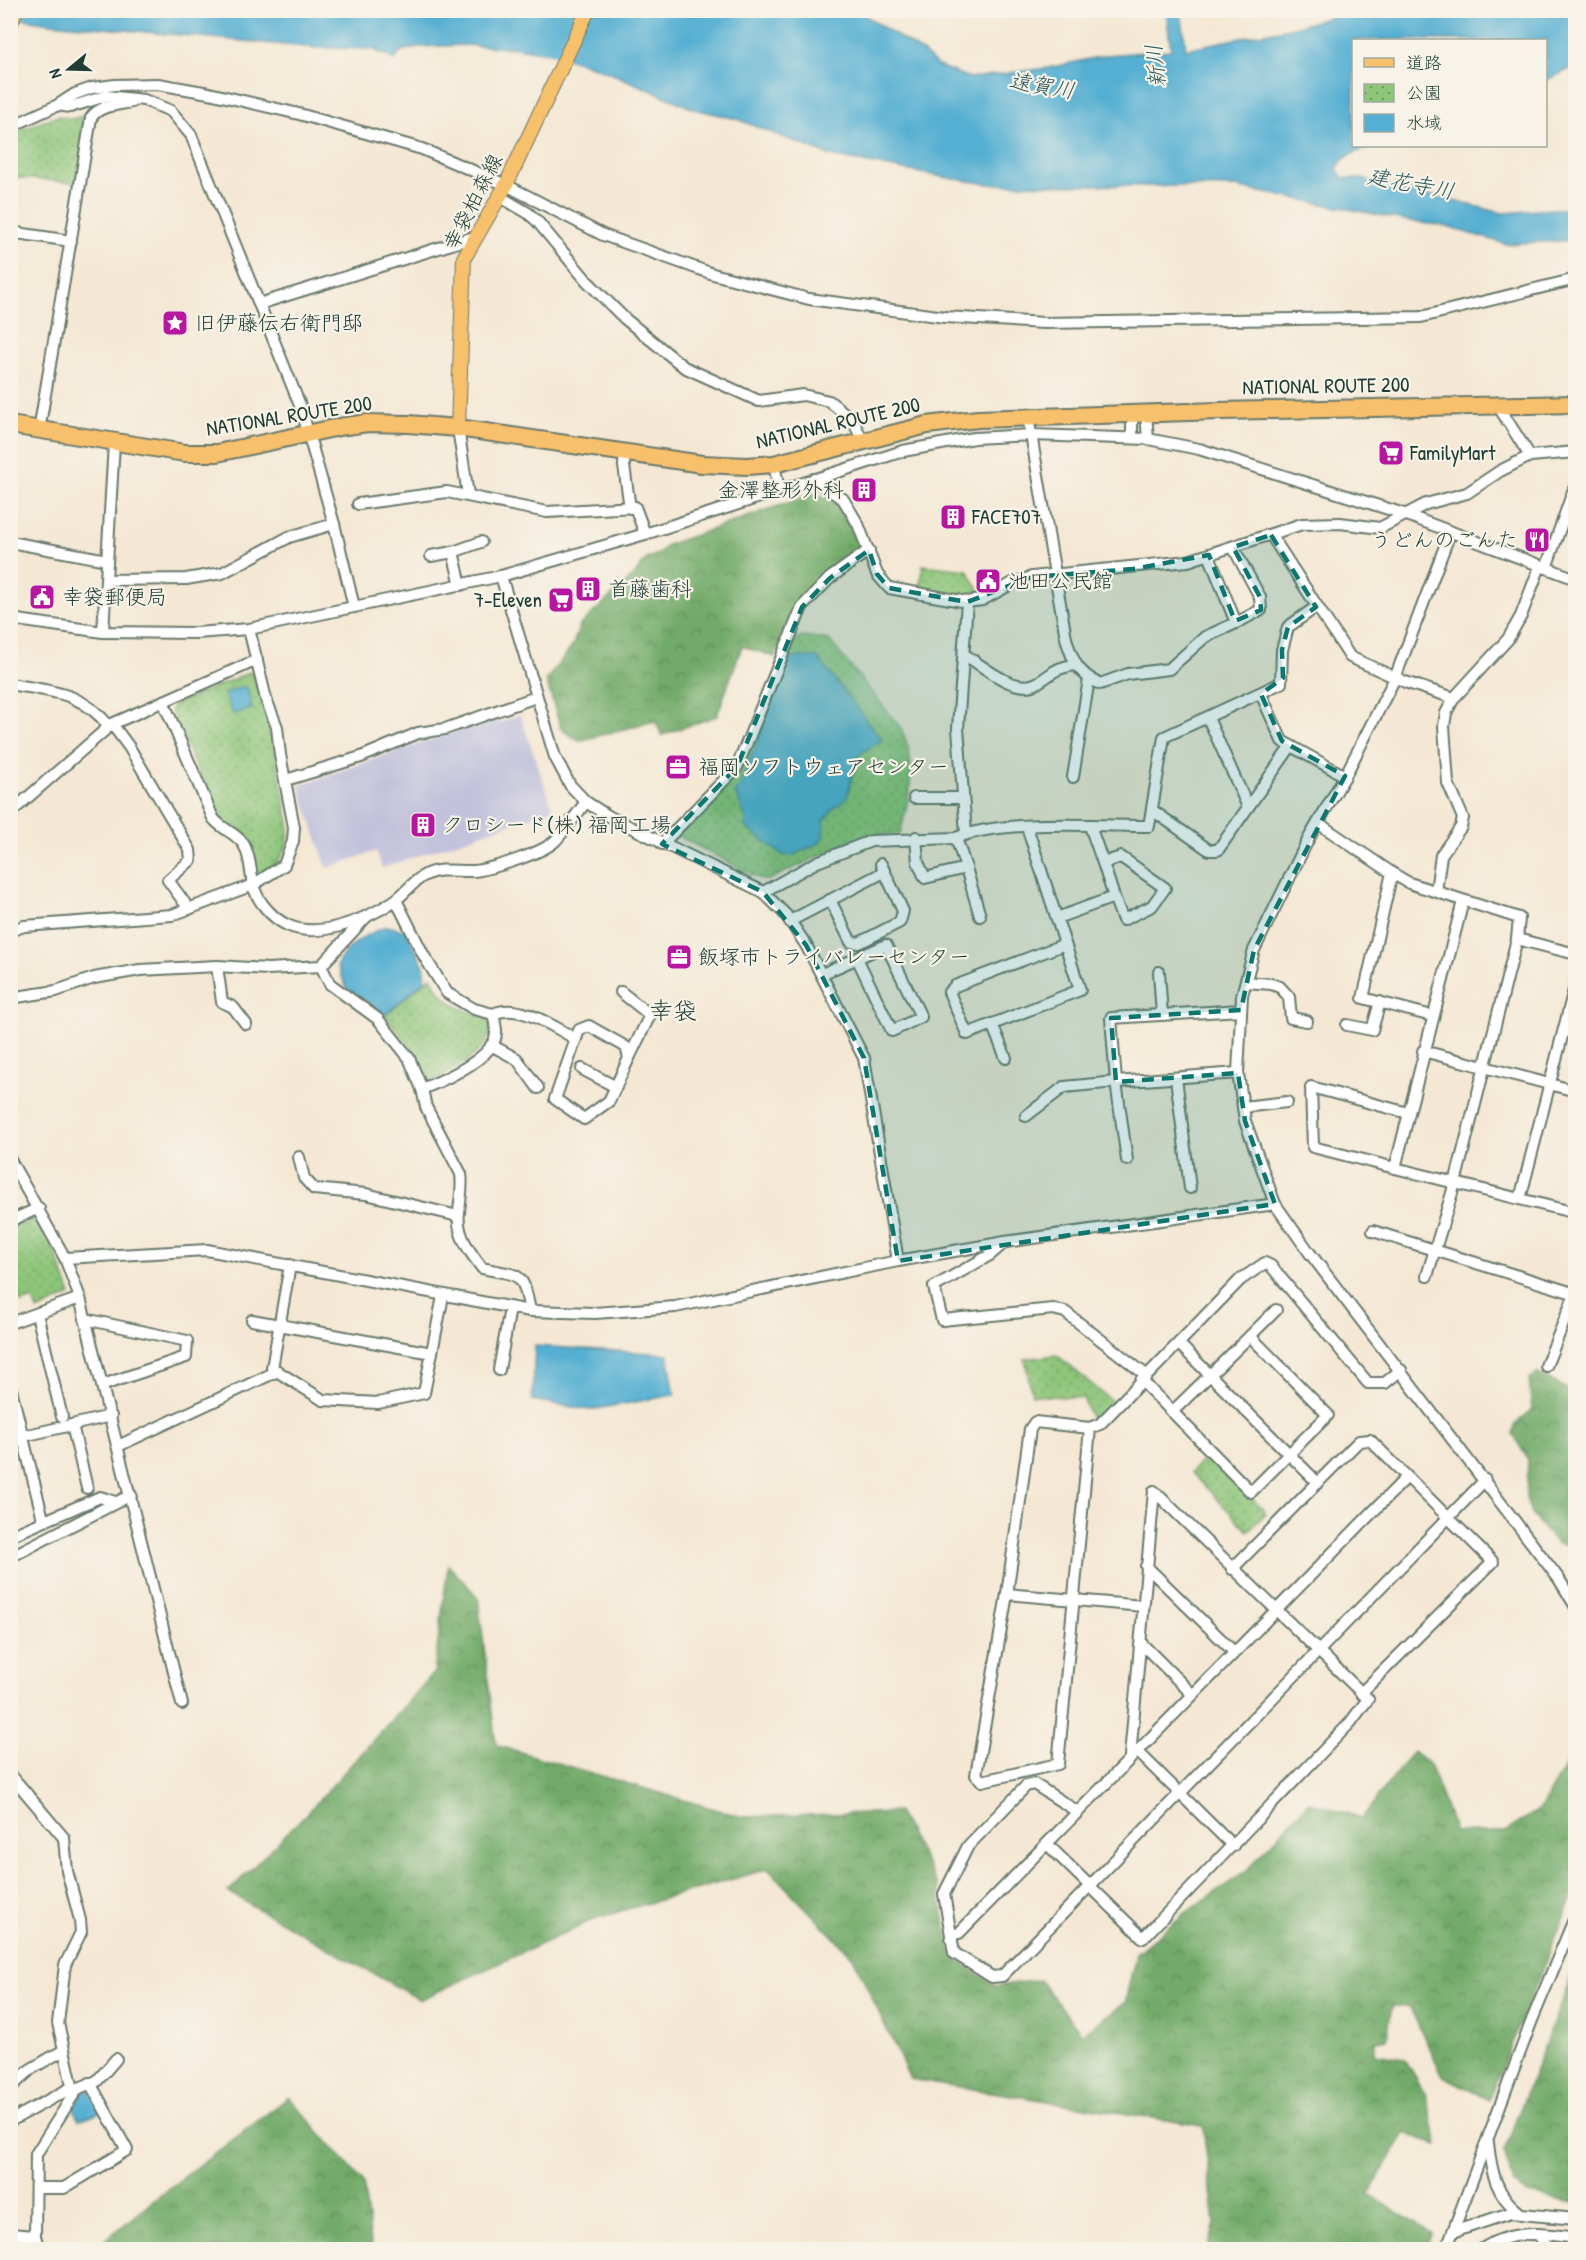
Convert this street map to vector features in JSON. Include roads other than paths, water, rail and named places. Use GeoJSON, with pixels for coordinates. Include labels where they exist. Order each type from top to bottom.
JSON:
{"type":"FeatureCollection","features":[{"type":"Feature","properties":{"kind":"highway","name":"NATIONAL ROUTE 200"},"geometry":{"type":"LineString","coordinates":[[10,425],[185,453],[217,453],[308,432],[368,423],[458,428],[702,464],[774,464],[862,440],[927,426],[978,419],[1575,404]]}},
{"type":"Feature","properties":{"kind":"main road"},"geometry":{"type":"LineString","coordinates":[[10,25],[16,10]]}},
{"type":"Feature","properties":{"kind":"main road","name":"幸袋柏森線"},"geometry":{"type":"LineString","coordinates":[[458,428],[464,258],[505,186],[588,10]]}},
{"type":"Feature","properties":{"kind":"street"},"geometry":{"type":"LineString","coordinates":[[10,127],[58,105],[75,94],[115,85],[158,84],[209,93],[299,114],[422,149],[505,186],[603,235],[713,274],[809,300],[945,317],[1044,323],[1420,317],[1575,279]]}},
{"type":"Feature","properties":{"kind":"street"},"geometry":{"type":"LineString","coordinates":[[58,105],[70,107],[106,96],[144,100],[171,111],[191,135],[301,408],[334,524],[354,607]]}},
{"type":"Feature","properties":{"kind":"street"},"geometry":{"type":"LineString","coordinates":[[39,431],[91,118],[95,111],[102,108],[144,100]]}},
{"type":"Feature","properties":{"kind":"street"},"geometry":{"type":"LineString","coordinates":[[505,186],[594,289],[624,318],[684,367],[759,401],[803,395],[829,401],[853,420],[862,440]]}},
{"type":"Feature","properties":{"kind":"street"},"geometry":{"type":"LineString","coordinates":[[10,232],[71,241]]}},
{"type":"Feature","properties":{"kind":"street"},"geometry":{"type":"LineString","coordinates":[[259,304],[474,237]]}},
{"type":"Feature","properties":{"kind":"street"},"geometry":{"type":"LineString","coordinates":[[1498,405],[1530,456]]}},
{"type":"Feature","properties":{"kind":"street"},"geometry":{"type":"LineString","coordinates":[[1132,438],[1139,414]]}},
{"type":"Feature","properties":{"kind":"street"},"geometry":{"type":"LineString","coordinates":[[1139,414],[1148,439]]}},
{"type":"Feature","properties":{"kind":"street"},"geometry":{"type":"LineString","coordinates":[[1028,417],[1066,638],[1075,665],[1089,679],[1100,684],[1128,674],[1169,669],[1205,637],[1261,609],[1258,602],[1260,597],[1233,547]]}},
{"type":"Feature","properties":{"kind":"street"},"geometry":{"type":"LineString","coordinates":[[458,428],[468,495]]}},
{"type":"Feature","properties":{"kind":"street"},"geometry":{"type":"LineString","coordinates":[[10,619],[103,632],[196,633],[249,628],[501,576],[645,534],[903,451],[974,438],[1032,435],[1148,439],[1198,449],[1404,514],[1575,579]]}},
{"type":"Feature","properties":{"kind":"street"},"geometry":{"type":"LineString","coordinates":[[103,632],[114,443]]}},
{"type":"Feature","properties":{"kind":"street"},"geometry":{"type":"LineString","coordinates":[[625,451],[624,465],[630,508]]}},
{"type":"Feature","properties":{"kind":"street"},"geometry":{"type":"LineString","coordinates":[[813,479],[843,499],[858,524],[877,574],[889,588],[967,602],[982,600],[1013,583],[1032,577],[1133,569],[1188,561],[1302,524],[1340,523],[1380,528],[1426,504],[1467,494],[1500,471],[1530,456],[1575,452]]}},
{"type":"Feature","properties":{"kind":"street"},"geometry":{"type":"LineString","coordinates":[[774,464],[779,490]]}},
{"type":"Feature","properties":{"kind":"street"},"geometry":{"type":"LineString","coordinates":[[1436,891],[1441,855],[1461,827],[1463,818],[1448,783],[1444,726],[1446,713],[1454,698],[1509,639],[1543,567],[1575,483]]}},
{"type":"Feature","properties":{"kind":"street"},"geometry":{"type":"LineString","coordinates":[[358,504],[447,492],[547,512],[598,507],[618,510],[635,507],[645,534]]}},
{"type":"Feature","properties":{"kind":"street"},"geometry":{"type":"LineString","coordinates":[[106,580],[186,579],[222,573],[289,537],[334,524]]}},
{"type":"Feature","properties":{"kind":"street"},"geometry":{"type":"LineString","coordinates":[[1450,533],[1395,678],[1254,950],[1241,1010],[1238,1073],[1243,1107],[1256,1156],[1275,1204],[1309,1252],[1559,1579],[1575,1607]]}},
{"type":"Feature","properties":{"kind":"street"},"geometry":{"type":"LineString","coordinates":[[1271,535],[1350,657],[1395,678],[1454,698]]}},
{"type":"Feature","properties":{"kind":"street"},"geometry":{"type":"LineString","coordinates":[[10,542],[107,560]]}},
{"type":"Feature","properties":{"kind":"street"},"geometry":{"type":"LineString","coordinates":[[430,556],[453,552],[481,542]]}},
{"type":"Feature","properties":{"kind":"street"},"geometry":{"type":"LineString","coordinates":[[662,844],[737,767],[802,607],[830,578],[869,550]]}},
{"type":"Feature","properties":{"kind":"street"},"geometry":{"type":"LineString","coordinates":[[453,552],[462,585]]}},
{"type":"Feature","properties":{"kind":"street"},"geometry":{"type":"LineString","coordinates":[[1209,555],[1236,623]]}},
{"type":"Feature","properties":{"kind":"street"},"geometry":{"type":"LineString","coordinates":[[501,576],[555,757],[570,785],[586,802],[662,844],[763,892],[790,921],[822,974],[864,1058],[898,1261]]}},
{"type":"Feature","properties":{"kind":"street"},"geometry":{"type":"LineString","coordinates":[[967,602],[958,728],[963,798],[961,836],[966,868],[980,916]]}},
{"type":"Feature","properties":{"kind":"street"},"geometry":{"type":"LineString","coordinates":[[763,892],[817,862],[870,841],[961,836],[1027,827],[1149,826],[1164,737],[1281,683],[1283,678],[1282,650],[1288,627],[1316,607]]}},
{"type":"Feature","properties":{"kind":"street"},"geometry":{"type":"LineString","coordinates":[[10,931],[24,926],[172,915],[253,885],[279,871],[290,854],[294,827],[277,727],[266,699],[249,628]]}},
{"type":"Feature","properties":{"kind":"street"},"geometry":{"type":"LineString","coordinates":[[965,655],[1009,681],[1023,686],[1035,684],[1056,668],[1075,665]]}},
{"type":"Feature","properties":{"kind":"street"},"geometry":{"type":"LineString","coordinates":[[10,813],[110,725],[257,660]]}},
{"type":"Feature","properties":{"kind":"street"},"geometry":{"type":"LineString","coordinates":[[1073,777],[1089,679]]}},
{"type":"Feature","properties":{"kind":"street"},"geometry":{"type":"LineString","coordinates":[[10,684],[56,692],[81,701],[96,711],[129,747],[190,850],[190,860],[168,880],[189,909]]}},
{"type":"Feature","properties":{"kind":"street"},"geometry":{"type":"LineString","coordinates":[[1261,694],[1282,741],[1345,776]]}},
{"type":"Feature","properties":{"kind":"street"},"geometry":{"type":"LineString","coordinates":[[286,780],[361,757],[418,733],[445,729],[537,697]]}},
{"type":"Feature","properties":{"kind":"street"},"geometry":{"type":"LineString","coordinates":[[163,701],[213,818],[218,825],[244,844],[252,865],[253,885],[272,915],[286,925],[302,930],[333,927],[367,916],[396,900],[425,875],[441,870],[486,870],[553,843],[586,802]]}},
{"type":"Feature","properties":{"kind":"street"},"geometry":{"type":"LineString","coordinates":[[1208,718],[1248,807]]}},
{"type":"Feature","properties":{"kind":"street"},"geometry":{"type":"LineString","coordinates":[[1152,810],[1209,850],[1218,849],[1291,746]]}},
{"type":"Feature","properties":{"kind":"street"},"geometry":{"type":"LineString","coordinates":[[914,798],[963,798]]}},
{"type":"Feature","properties":{"kind":"street"},"geometry":{"type":"LineString","coordinates":[[1318,823],[1409,883],[1519,918],[1517,939],[1455,1183],[1427,1276]]}},
{"type":"Feature","properties":{"kind":"street"},"geometry":{"type":"LineString","coordinates":[[1090,826],[1123,920],[1152,906],[1164,888],[1121,857],[1103,863]]}},
{"type":"Feature","properties":{"kind":"street"},"geometry":{"type":"LineString","coordinates":[[1027,827],[1080,990],[967,1034],[949,992],[955,986],[1065,944]]}},
{"type":"Feature","properties":{"kind":"street"},"geometry":{"type":"LineString","coordinates":[[915,837],[918,862],[926,878],[966,868]]}},
{"type":"Feature","properties":{"kind":"street"},"geometry":{"type":"LineString","coordinates":[[790,921],[882,868],[903,911],[900,922],[859,943],[851,942],[830,900]]}},
{"type":"Feature","properties":{"kind":"street"},"geometry":{"type":"LineString","coordinates":[[1392,873],[1363,998],[1432,1016]]}},
{"type":"Feature","properties":{"kind":"street"},"geometry":{"type":"LineString","coordinates":[[1057,918],[1114,897]]}},
{"type":"Feature","properties":{"kind":"street"},"geometry":{"type":"LineString","coordinates":[[396,900],[424,956],[447,993],[474,1009],[494,1014],[501,1010],[526,1015],[576,1039]]}},
{"type":"Feature","properties":{"kind":"street"},"geometry":{"type":"LineString","coordinates":[[1395,1168],[1463,901]]}},
{"type":"Feature","properties":{"kind":"street"},"geometry":{"type":"LineString","coordinates":[[10,998],[56,991],[94,978],[140,970],[217,966],[268,969],[321,966],[367,916]]}},
{"type":"Feature","properties":{"kind":"street"},"geometry":{"type":"LineString","coordinates":[[1517,939],[1575,954]]}},
{"type":"Feature","properties":{"kind":"street"},"geometry":{"type":"LineString","coordinates":[[822,974],[856,958],[886,945],[921,1017],[892,1031],[856,958]]}},
{"type":"Feature","properties":{"kind":"street"},"geometry":{"type":"LineString","coordinates":[[217,966],[222,1002],[232,1007],[246,1024]]}},
{"type":"Feature","properties":{"kind":"street"},"geometry":{"type":"LineString","coordinates":[[321,966],[330,984],[378,1019],[401,1046],[422,1089],[426,1107],[461,1174],[463,1185],[458,1216],[461,1236],[482,1268],[515,1274],[525,1284],[530,1311]]}},
{"type":"Feature","properties":{"kind":"street"},"geometry":{"type":"LineString","coordinates":[[1160,972],[1162,1015]]}},
{"type":"Feature","properties":{"kind":"street"},"geometry":{"type":"LineString","coordinates":[[1246,982],[1280,987],[1289,997],[1291,1018],[1307,1021]]}},
{"type":"Feature","properties":{"kind":"street"},"geometry":{"type":"LineString","coordinates":[[1520,1199],[1575,982]]}},
{"type":"Feature","properties":{"kind":"street"},"geometry":{"type":"LineString","coordinates":[[621,992],[650,1015],[609,1101],[584,1119],[555,1099],[579,1030],[589,1026],[626,1047],[629,1058]]}},
{"type":"Feature","properties":{"kind":"street"},"geometry":{"type":"LineString","coordinates":[[1347,1025],[1372,1030],[1380,1002]]}},
{"type":"Feature","properties":{"kind":"street"},"geometry":{"type":"LineString","coordinates":[[1127,1160],[1116,1082],[1111,1018],[1241,1010]]}},
{"type":"Feature","properties":{"kind":"street"},"geometry":{"type":"LineString","coordinates":[[422,1089],[449,1078],[491,1045],[496,1032],[494,1014]]}},
{"type":"Feature","properties":{"kind":"street"},"geometry":{"type":"LineString","coordinates":[[992,1024],[1006,1058]]}},
{"type":"Feature","properties":{"kind":"street"},"geometry":{"type":"LineString","coordinates":[[491,1045],[517,1059],[538,1088]]}},
{"type":"Feature","properties":{"kind":"street"},"geometry":{"type":"LineString","coordinates":[[1423,1051],[1575,1091]]}},
{"type":"Feature","properties":{"kind":"street"},"geometry":{"type":"LineString","coordinates":[[582,1069],[616,1087]]}},
{"type":"Feature","properties":{"kind":"street"},"geometry":{"type":"LineString","coordinates":[[1026,1116],[1064,1087],[1238,1073]]}},
{"type":"Feature","properties":{"kind":"street"},"geometry":{"type":"LineString","coordinates":[[1176,1078],[1190,1188]]}},
{"type":"Feature","properties":{"kind":"street"},"geometry":{"type":"LineString","coordinates":[[1408,1113],[1311,1087],[1313,1147],[1575,1213]]}},
{"type":"Feature","properties":{"kind":"street"},"geometry":{"type":"LineString","coordinates":[[1243,1107],[1287,1102]]}},
{"type":"Feature","properties":{"kind":"street"},"geometry":{"type":"LineString","coordinates":[[299,1157],[304,1178],[314,1189],[366,1194],[458,1216]]}},
{"type":"Feature","properties":{"kind":"street"},"geometry":{"type":"LineString","coordinates":[[10,1160],[66,1257],[80,1298],[182,1704]]}},
{"type":"Feature","properties":{"kind":"street"},"geometry":{"type":"LineString","coordinates":[[66,1257],[207,1250],[510,1308],[530,1311],[595,1313],[675,1307],[898,1261],[1005,1242],[1275,1204]]}},
{"type":"Feature","properties":{"kind":"street"},"geometry":{"type":"LineString","coordinates":[[10,1221],[39,1208]]}},
{"type":"Feature","properties":{"kind":"street"},"geometry":{"type":"LineString","coordinates":[[1373,1231],[1575,1293],[1546,1366]]}},
{"type":"Feature","properties":{"kind":"street"},"geometry":{"type":"LineString","coordinates":[[1005,1242],[990,1255],[934,1287],[942,1320],[1053,1309],[1065,1312],[1144,1378],[1172,1412],[1251,1492],[1328,1415],[1250,1336]]}},
{"type":"Feature","properties":{"kind":"street"},"geometry":{"type":"LineString","coordinates":[[1090,1428],[1058,1764],[982,1781],[976,1775],[1007,1594],[1030,1429],[1035,1422],[1090,1428],[1100,1424],[1240,1280],[1258,1265],[1265,1263],[1271,1266],[1368,1383],[1385,1383],[1401,1370]]}},
{"type":"Feature","properties":{"kind":"street"},"geometry":{"type":"LineString","coordinates":[[290,1265],[272,1368],[323,1400],[378,1403],[424,1393],[443,1296]]}},
{"type":"Feature","properties":{"kind":"street"},"geometry":{"type":"LineString","coordinates":[[10,1323],[80,1298]]}},
{"type":"Feature","properties":{"kind":"street"},"geometry":{"type":"LineString","coordinates":[[499,1370],[510,1308]]}},
{"type":"Feature","properties":{"kind":"street"},"geometry":{"type":"LineString","coordinates":[[1172,1412],[1276,1310]]}},
{"type":"Feature","properties":{"kind":"street"},"geometry":{"type":"LineString","coordinates":[[37,1314],[62,1418]]}},
{"type":"Feature","properties":{"kind":"street"},"geometry":{"type":"LineString","coordinates":[[86,1319],[187,1341],[186,1357],[102,1385]]}},
{"type":"Feature","properties":{"kind":"street"},"geometry":{"type":"LineString","coordinates":[[252,1320],[432,1353]]}},
{"type":"Feature","properties":{"kind":"street"},"geometry":{"type":"LineString","coordinates":[[1179,1344],[1312,1477]]}},
{"type":"Feature","properties":{"kind":"street"},"geometry":{"type":"LineString","coordinates":[[118,1446],[278,1371]]}},
{"type":"Feature","properties":{"kind":"street"},"geometry":{"type":"LineString","coordinates":[[10,1385],[43,1520]]}},
{"type":"Feature","properties":{"kind":"street"},"geometry":{"type":"LineString","coordinates":[[10,1439],[111,1416]]}},
{"type":"Feature","properties":{"kind":"street"},"geometry":{"type":"LineString","coordinates":[[72,1425],[87,1488]]}},
{"type":"Feature","properties":{"kind":"street"},"geometry":{"type":"LineString","coordinates":[[1232,1569],[1359,1441],[1370,1440],[1493,1562],[1361,1693]]}},
{"type":"Feature","properties":{"kind":"street"},"geometry":{"type":"LineString","coordinates":[[951,1935],[959,1933],[1233,1651],[1406,1478]]}},
{"type":"Feature","properties":{"kind":"street"},"geometry":{"type":"LineString","coordinates":[[1078,1812],[1034,1784],[1026,1786],[968,1846],[944,1894],[954,1953],[992,1977],[1002,1976],[1451,1518],[1485,1480]]}},
{"type":"Feature","properties":{"kind":"street"},"geometry":{"type":"LineString","coordinates":[[1047,1844],[1089,1888],[1143,1938],[1350,1723],[1368,1699],[1154,1491],[1146,1566],[1133,1753]]}},
{"type":"Feature","properties":{"kind":"street"},"geometry":{"type":"LineString","coordinates":[[10,1557],[131,1495]]}},
{"type":"Feature","properties":{"kind":"street"},"geometry":{"type":"LineString","coordinates":[[10,1536],[100,1497],[116,1502]]}},
{"type":"Feature","properties":{"kind":"street"},"geometry":{"type":"LineString","coordinates":[[1146,1566],[1233,1651]]}},
{"type":"Feature","properties":{"kind":"street"},"geometry":{"type":"LineString","coordinates":[[1007,1594],[1143,1606]]}},
{"type":"Feature","properties":{"kind":"street"},"geometry":{"type":"LineString","coordinates":[[1140,1643],[1192,1694]]}},
{"type":"Feature","properties":{"kind":"street"},"geometry":{"type":"LineString","coordinates":[[1133,1753],[1181,1794],[1233,1846]]}},
{"type":"Feature","properties":{"kind":"street"},"geometry":{"type":"LineString","coordinates":[[10,1774],[64,1838],[67,1871],[81,1932],[65,1965],[58,2023],[73,2091],[36,2154],[38,2188],[35,2236],[39,2250]]}},
{"type":"Feature","properties":{"kind":"street"},"geometry":{"type":"LineString","coordinates":[[1446,2250],[1532,2020],[1575,1915]]}},
{"type":"Feature","properties":{"kind":"street"},"geometry":{"type":"LineString","coordinates":[[10,2088],[31,2069],[64,2050]]}},
{"type":"Feature","properties":{"kind":"street"},"geometry":{"type":"LineString","coordinates":[[10,2121],[98,2081],[116,2059]]}},
{"type":"Feature","properties":{"kind":"street"},"geometry":{"type":"LineString","coordinates":[[38,2188],[64,2188],[127,2150],[90,2083]]}},
{"type":"Feature","properties":{"kind":"street"},"geometry":{"type":"LineString","coordinates":[[1488,2140],[1493,2175],[1498,2187],[1506,2200],[1521,2213]]}},
{"type":"Feature","properties":{"kind":"street"},"geometry":{"type":"LineString","coordinates":[[1452,2232],[1496,2216],[1521,2213],[1575,2219]]}},
{"type":"Feature","properties":{"kind":"street"},"geometry":{"type":"LineString","coordinates":[[10,2234],[35,2236]]}},
{"type":"Feature","properties":{"kind":"street"},"geometry":{"type":"LineString","coordinates":[[1538,2234],[1549,2250]]}},
{"type":"Feature","properties":{"kind":"street"},"geometry":{"type":"LineString","coordinates":[[1481,2250],[1510,2235],[1538,2234],[1575,2238]]}},
{"type":"Feature","properties":{"kind":"water"},"geometry":{"type":"Polygon","coordinates":[[[11,10],[858,11],[924,53],[938,66],[970,78],[1048,68],[1107,55],[1171,50],[1166,11],[1181,11],[1186,49],[1294,27],[1353,11],[1575,11],[1575,67],[1547,80],[1547,39],[1352,39],[1352,147],[1373,147],[1348,156],[1337,169],[1343,178],[1363,179],[1503,213],[1575,209],[1575,240],[1506,244],[1440,225],[1235,187],[989,184],[948,178],[831,156],[737,119],[694,109],[606,71],[555,54],[516,48],[464,45],[418,47],[401,51],[395,60],[373,49],[318,48],[50,23],[11,17],[11,10]]]}},
{"type":"Feature","properties":{"kind":"water"},"geometry":{"type":"Polygon","coordinates":[[[799,657],[817,657],[882,740],[861,753],[855,764],[847,798],[834,808],[824,821],[823,837],[819,843],[792,856],[783,855],[745,827],[746,819],[735,791],[739,788],[789,660],[799,657]]]}},
{"type":"Feature","properties":{"kind":"water"},"geometry":{"type":"Polygon","coordinates":[[[247,687],[252,709],[233,714],[224,694],[247,687]]]}},
{"type":"Feature","properties":{"kind":"water"},"geometry":{"type":"Polygon","coordinates":[[[387,926],[406,931],[424,966],[425,980],[385,1015],[347,989],[337,965],[358,941],[387,926]]]}},
{"type":"Feature","properties":{"kind":"water"},"geometry":{"type":"Polygon","coordinates":[[[535,1346],[668,1354],[675,1395],[590,1410],[532,1400],[535,1346]]]}},
{"type":"Feature","properties":{"kind":"water"},"geometry":{"type":"Polygon","coordinates":[[[89,2089],[100,2112],[79,2120],[73,2109],[84,2090],[89,2089]]]}},
{"type":"Feature","properties":{"kind":"place","name":"旧伊藤伝右衛門邸"},"geometry":{"type":"Point","coordinates":[175,323]}},
{"type":"Feature","properties":{"kind":"place","name":"FamilyMart"},"geometry":{"type":"Point","coordinates":[1391,453]}},
{"type":"Feature","properties":{"kind":"place","name":"金澤整形外科"},"geometry":{"type":"Point","coordinates":[864,490]}},
{"type":"Feature","properties":{"kind":"place","name":"FACE707"},"geometry":{"type":"Point","coordinates":[953,517]}},
{"type":"Feature","properties":{"kind":"place","name":"うどんのごんた"},"geometry":{"type":"Point","coordinates":[1537,540]}},
{"type":"Feature","properties":{"kind":"place","name":"池田公民館"},"geometry":{"type":"Point","coordinates":[988,581]}},
{"type":"Feature","properties":{"kind":"place","name":"首藤歯科"},"geometry":{"type":"Point","coordinates":[588,589]}},
{"type":"Feature","properties":{"kind":"place","name":"幸袋郵便局"},"geometry":{"type":"Point","coordinates":[42,597]}},
{"type":"Feature","properties":{"kind":"place","name":"7-Eleven"},"geometry":{"type":"Point","coordinates":[561,600]}},
{"type":"Feature","properties":{"kind":"place","name":"福岡ソフトウェアセンター"},"geometry":{"type":"Point","coordinates":[678,767]}},
{"type":"Feature","properties":{"kind":"place","name":"クロシード(株) 福岡工場"},"geometry":{"type":"Point","coordinates":[423,825]}},
{"type":"Feature","properties":{"kind":"place","name":"飯塚市トライバレーセンター"},"geometry":{"type":"Point","coordinates":[679,957]}},
{"type":"Feature","properties":{"kind":"district","name":"幸袋"},"geometry":{"type":"Point","coordinates":[673,1011]}},
{"type":"Feature","properties":{"kind":"water label","name":"新川"},"geometry":{"type":"Point","coordinates":[1155,66]}},
{"type":"Feature","properties":{"kind":"water label","name":"遠賀川"},"geometry":{"type":"Point","coordinates":[1042,85]}},
{"type":"Feature","properties":{"kind":"water label","name":"建花寺川"},"geometry":{"type":"Point","coordinates":[1411,183]}}]}
